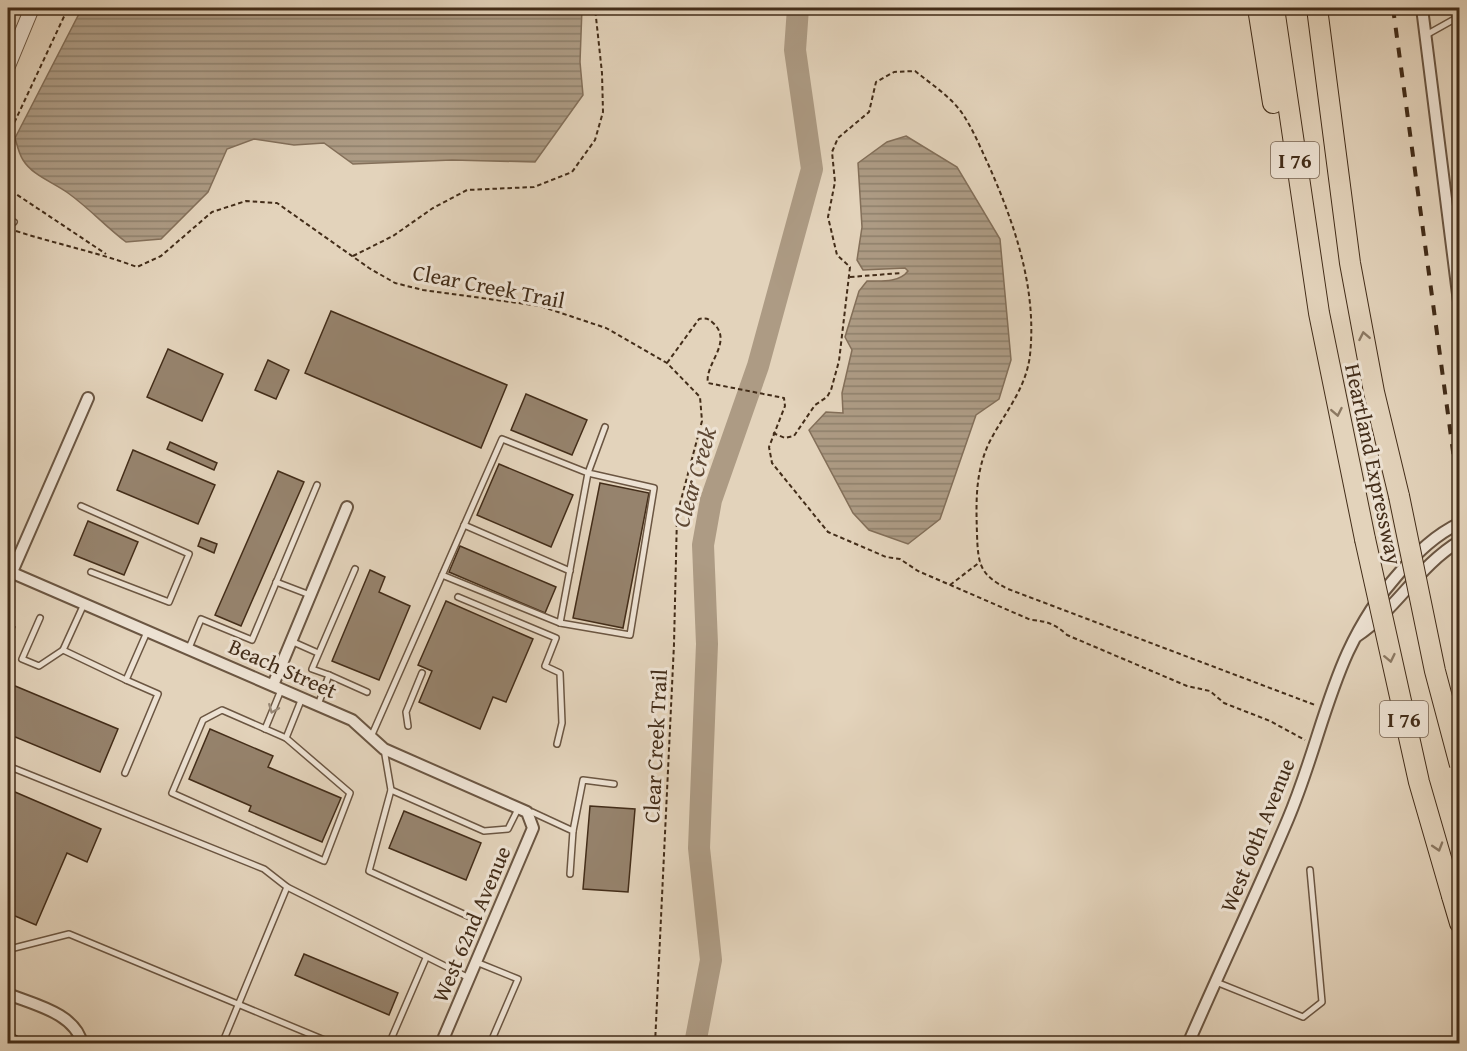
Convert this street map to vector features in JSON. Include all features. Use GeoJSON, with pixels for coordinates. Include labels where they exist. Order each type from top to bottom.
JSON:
{"type":"FeatureCollection","features":[{"type":"Feature","properties":{"kind":"highway"},"geometry":{"type":"LineString","coordinates":[[1258,8],[1284,164],[1320,313]]}},
{"type":"Feature","properties":{"kind":"highway","name":"Heartland Expressway"},"geometry":{"type":"LineString","coordinates":[[1274,8],[1320,313],[1365,539],[1419,782],[1460,923]]}},
{"type":"Feature","properties":{"kind":"highway","name":"Heartland Expressway"},"geometry":{"type":"LineString","coordinates":[[1317,8],[1339,192],[1374,392],[1399,496],[1435,671],[1460,765]]}},
{"type":"Feature","properties":{"kind":"highway"},"geometry":{"type":"LineString","coordinates":[[1330,8],[1339,192]]}},
{"type":"Feature","properties":{"kind":"street"},"geometry":{"type":"LineString","coordinates":[[8,66],[32,8]]}},
{"type":"Feature","properties":{"kind":"street"},"geometry":{"type":"LineString","coordinates":[[1422,8],[1456,252],[1460,310]]}},
{"type":"Feature","properties":{"kind":"street"},"geometry":{"type":"LineString","coordinates":[[10,571],[87,398]]}},
{"type":"Feature","properties":{"kind":"street"},"geometry":{"type":"LineString","coordinates":[[277,687],[291,641],[347,507]]}},
{"type":"Feature","properties":{"kind":"street","name":"West 60th Avenue"},"geometry":{"type":"LineString","coordinates":[[1188,1044],[1292,808],[1324,708],[1340,666],[1354,638],[1369,612],[1422,547],[1460,523]]}},
{"type":"Feature","properties":{"kind":"street","name":"West 60th Avenue"},"geometry":{"type":"LineString","coordinates":[[1354,638],[1378,622],[1428,566],[1460,541]]}},
{"type":"Feature","properties":{"kind":"street","name":"Beach Street"},"geometry":{"type":"LineString","coordinates":[[10,571],[352,720],[384,749],[531,815]]}},
{"type":"Feature","properties":{"kind":"street","name":"West 62nd Avenue"},"geometry":{"type":"LineString","coordinates":[[441,1044],[533,828],[531,815]]}},
{"type":"Feature","properties":{"kind":"street"},"geometry":{"type":"LineString","coordinates":[[8,994],[55,1014],[75,1026],[82,1044]]}},
{"type":"Feature","properties":{"kind":"lane"},"geometry":{"type":"LineString","coordinates":[[1426,35],[1460,16]]}},
{"type":"Feature","properties":{"kind":"lane"},"geometry":{"type":"LineString","coordinates":[[8,219],[14,222]]}},
{"type":"Feature","properties":{"kind":"lane"},"geometry":{"type":"LineString","coordinates":[[560,623],[588,473],[605,427]]}},
{"type":"Feature","properties":{"kind":"lane"},"geometry":{"type":"LineString","coordinates":[[371,737],[442,575],[502,439],[588,473],[654,488],[630,635],[560,623],[442,575]]}},
{"type":"Feature","properties":{"kind":"lane"},"geometry":{"type":"LineString","coordinates":[[189,648],[201,619],[252,640],[317,485]]}},
{"type":"Feature","properties":{"kind":"lane"},"geometry":{"type":"LineString","coordinates":[[81,507],[189,554],[169,602],[91,572]]}},
{"type":"Feature","properties":{"kind":"lane"},"geometry":{"type":"LineString","coordinates":[[464,525],[570,571]]}},
{"type":"Feature","properties":{"kind":"lane"},"geometry":{"type":"LineString","coordinates":[[355,569],[312,669],[367,692]]}},
{"type":"Feature","properties":{"kind":"lane"},"geometry":{"type":"LineString","coordinates":[[276,582],[310,595]]}},
{"type":"Feature","properties":{"kind":"lane"},"geometry":{"type":"LineString","coordinates":[[458,597],[556,639],[545,666],[560,673],[562,723],[557,744]]}},
{"type":"Feature","properties":{"kind":"lane"},"geometry":{"type":"LineString","coordinates":[[40,618],[22,659],[39,666],[63,650],[84,603]]}},
{"type":"Feature","properties":{"kind":"lane"},"geometry":{"type":"LineString","coordinates":[[126,680],[148,631]]}},
{"type":"Feature","properties":{"kind":"lane"},"geometry":{"type":"LineString","coordinates":[[291,641],[318,653]]}},
{"type":"Feature","properties":{"kind":"lane"},"geometry":{"type":"LineString","coordinates":[[63,650],[158,694],[125,773]]}},
{"type":"Feature","properties":{"kind":"lane"},"geometry":{"type":"LineString","coordinates":[[408,726],[406,712],[422,673]]}},
{"type":"Feature","properties":{"kind":"lane"},"geometry":{"type":"LineString","coordinates":[[318,705],[329,675]]}},
{"type":"Feature","properties":{"kind":"lane"},"geometry":{"type":"LineString","coordinates":[[265,729],[277,687]]}},
{"type":"Feature","properties":{"kind":"lane"},"geometry":{"type":"LineString","coordinates":[[286,738],[302,698]]}},
{"type":"Feature","properties":{"kind":"lane"},"geometry":{"type":"LineString","coordinates":[[222,710],[286,738],[350,793],[324,861],[172,793],[203,720],[222,710]]}},
{"type":"Feature","properties":{"kind":"lane"},"geometry":{"type":"LineString","coordinates":[[384,749],[391,790],[369,871],[468,916]]}},
{"type":"Feature","properties":{"kind":"lane"},"geometry":{"type":"LineString","coordinates":[[8,766],[264,869],[287,887],[469,978]]}},
{"type":"Feature","properties":{"kind":"lane"},"geometry":{"type":"LineString","coordinates":[[570,874],[573,831],[583,780],[614,784]]}},
{"type":"Feature","properties":{"kind":"lane"},"geometry":{"type":"LineString","coordinates":[[391,790],[484,831],[508,829],[518,809]]}},
{"type":"Feature","properties":{"kind":"lane"},"geometry":{"type":"LineString","coordinates":[[531,815],[573,831]]}},
{"type":"Feature","properties":{"kind":"lane"},"geometry":{"type":"LineString","coordinates":[[1216,982],[1303,1017],[1322,1002],[1310,870]]}},
{"type":"Feature","properties":{"kind":"lane"},"geometry":{"type":"LineString","coordinates":[[222,1044],[287,887]]}},
{"type":"Feature","properties":{"kind":"lane"},"geometry":{"type":"LineString","coordinates":[[8,945],[14,948],[69,934],[334,1044]]}},
{"type":"Feature","properties":{"kind":"lane"},"geometry":{"type":"LineString","coordinates":[[389,1044],[426,958]]}},
{"type":"Feature","properties":{"kind":"lane"},"geometry":{"type":"LineString","coordinates":[[476,962],[518,979],[490,1044]]}},
{"type":"Feature","properties":{"kind":"path"},"geometry":{"type":"LineString","coordinates":[[8,136],[68,8]]}},
{"type":"Feature","properties":{"kind":"path"},"geometry":{"type":"LineString","coordinates":[[353,256],[393,236],[433,208],[467,190],[534,187],[572,172],[595,140],[603,112],[602,73],[595,8]]}},
{"type":"Feature","properties":{"kind":"path"},"geometry":{"type":"LineString","coordinates":[[773,433],[785,438],[794,436],[815,405],[827,397],[839,362],[841,327],[846,310],[850,267],[837,255],[828,217],[835,182],[832,152],[834,145],[838,138],[869,112],[873,89],[882,78],[894,72],[915,71],[944,93],[962,113],[979,144],[1012,220],[1020,248],[1031,327],[1025,378],[989,444],[980,470],[976,492],[980,561],[989,579],[1008,589],[1090,617],[1324,708]]}},
{"type":"Feature","properties":{"kind":"path"},"geometry":{"type":"LineString","coordinates":[[8,184],[10,190],[109,256]]}},
{"type":"Feature","properties":{"kind":"path","name":"Clear Creek Trail"},"geometry":{"type":"LineString","coordinates":[[8,228],[70,248],[109,256],[137,267],[161,256],[212,212],[246,201],[277,203],[395,283],[423,290],[540,306],[606,328],[667,363],[700,397],[702,421],[677,514],[674,644],[655,1044]]}},
{"type":"Feature","properties":{"kind":"path"},"geometry":{"type":"LineString","coordinates":[[850,277],[901,273]]}},
{"type":"Feature","properties":{"kind":"path"},"geometry":{"type":"LineString","coordinates":[[667,363],[694,323],[699,319],[709,319],[719,331],[720,341],[706,380],[715,386],[784,398],[786,402],[769,447],[772,463],[828,532],[886,557],[900,559],[918,572],[1031,620],[1045,620],[1067,635],[1187,686],[1210,691],[1224,702],[1314,743]]}},
{"type":"Feature","properties":{"kind":"path"},"geometry":{"type":"LineString","coordinates":[[950,585],[980,561]]}},
{"type":"Feature","properties":{"kind":"shaded area"},"geometry":{"type":"Polygon","coordinates":[[[82,8],[582,8],[580,62],[583,95],[535,162],[452,160],[353,164],[324,143],[294,145],[254,139],[227,149],[208,192],[161,239],[126,242],[76,199],[27,166],[15,138],[82,8]]]}},
{"type":"Feature","properties":{"kind":"shaded area"},"geometry":{"type":"Polygon","coordinates":[[[906,136],[957,167],[1000,239],[1011,360],[999,399],[976,415],[940,519],[908,544],[869,530],[853,513],[809,430],[826,412],[843,413],[842,393],[852,350],[845,337],[859,291],[867,281],[900,278],[908,271],[905,268],[863,270],[857,260],[862,227],[858,163],[887,142],[906,136]]]}},
{"type":"Feature","properties":{"kind":"building"},"geometry":{"type":"Polygon","coordinates":[[[331,311],[507,385],[481,448],[305,373],[331,311]]]}},
{"type":"Feature","properties":{"kind":"building"},"geometry":{"type":"Polygon","coordinates":[[[168,349],[223,374],[202,421],[147,397],[168,349]]]}},
{"type":"Feature","properties":{"kind":"building"},"geometry":{"type":"Polygon","coordinates":[[[268,360],[289,370],[276,399],[255,390],[268,360]]]}},
{"type":"Feature","properties":{"kind":"building"},"geometry":{"type":"Polygon","coordinates":[[[526,394],[587,420],[572,455],[511,430],[526,394]]]}},
{"type":"Feature","properties":{"kind":"building"},"geometry":{"type":"Polygon","coordinates":[[[170,442],[217,463],[214,470],[167,449],[170,442]]]}},
{"type":"Feature","properties":{"kind":"building"},"geometry":{"type":"Polygon","coordinates":[[[133,450],[215,485],[198,524],[117,490],[133,450]]]}},
{"type":"Feature","properties":{"kind":"building"},"geometry":{"type":"Polygon","coordinates":[[[499,464],[573,495],[551,547],[477,515],[499,464]]]}},
{"type":"Feature","properties":{"kind":"building"},"geometry":{"type":"Polygon","coordinates":[[[278,471],[304,482],[241,626],[215,615],[278,471]]]}},
{"type":"Feature","properties":{"kind":"building"},"geometry":{"type":"Polygon","coordinates":[[[600,483],[649,493],[623,628],[573,618],[600,483]]]}},
{"type":"Feature","properties":{"kind":"building"},"geometry":{"type":"Polygon","coordinates":[[[88,521],[138,542],[124,575],[74,555],[88,521]]]}},
{"type":"Feature","properties":{"kind":"building"},"geometry":{"type":"Polygon","coordinates":[[[201,538],[217,544],[214,553],[198,546],[201,538]]]}},
{"type":"Feature","properties":{"kind":"building"},"geometry":{"type":"Polygon","coordinates":[[[460,546],[556,587],[545,613],[449,572],[460,546]]]}},
{"type":"Feature","properties":{"kind":"building"},"geometry":{"type":"Polygon","coordinates":[[[370,570],[385,577],[379,592],[410,606],[379,680],[332,661],[370,570]]]}},
{"type":"Feature","properties":{"kind":"building"},"geometry":{"type":"Polygon","coordinates":[[[446,601],[533,639],[506,702],[493,697],[480,729],[419,702],[432,671],[418,665],[446,601]]]}},
{"type":"Feature","properties":{"kind":"building"},"geometry":{"type":"Polygon","coordinates":[[[8,624],[15,627],[8,645],[8,624]]]}},
{"type":"Feature","properties":{"kind":"building"},"geometry":{"type":"Polygon","coordinates":[[[8,683],[118,729],[100,772],[8,734],[8,683]]]}},
{"type":"Feature","properties":{"kind":"building"},"geometry":{"type":"Polygon","coordinates":[[[210,729],[273,756],[268,767],[341,798],[322,842],[249,811],[251,806],[189,779],[210,729]]]}},
{"type":"Feature","properties":{"kind":"building"},"geometry":{"type":"Polygon","coordinates":[[[8,789],[101,829],[87,862],[67,853],[36,925],[8,913],[8,789]]]}},
{"type":"Feature","properties":{"kind":"building"},"geometry":{"type":"Polygon","coordinates":[[[590,806],[635,809],[628,892],[583,889],[590,806]]]}},
{"type":"Feature","properties":{"kind":"building"},"geometry":{"type":"Polygon","coordinates":[[[404,811],[481,843],[466,880],[389,848],[404,811]]]}},
{"type":"Feature","properties":{"kind":"building"},"geometry":{"type":"Polygon","coordinates":[[[304,954],[398,993],[389,1015],[295,975],[304,954]]]}},
{"type":"Feature","properties":{"kind":"building"},"geometry":{"type":"Polygon","coordinates":[[[8,1031],[17,1036],[14,1044],[8,1044],[8,1031]]]}},
{"type":"Feature","properties":{"kind":"waterway","name":"Clear Creek"},"geometry":{"type":"LineString","coordinates":[[695,1044],[711,960],[699,848],[707,644],[703,545],[711,500],[758,366],[812,169],[795,50],[798,8]]}},
{"type":"Feature","properties":{"kind":"railway"},"geometry":{"type":"LineString","coordinates":[[1393,8],[1460,503]]}}]}
